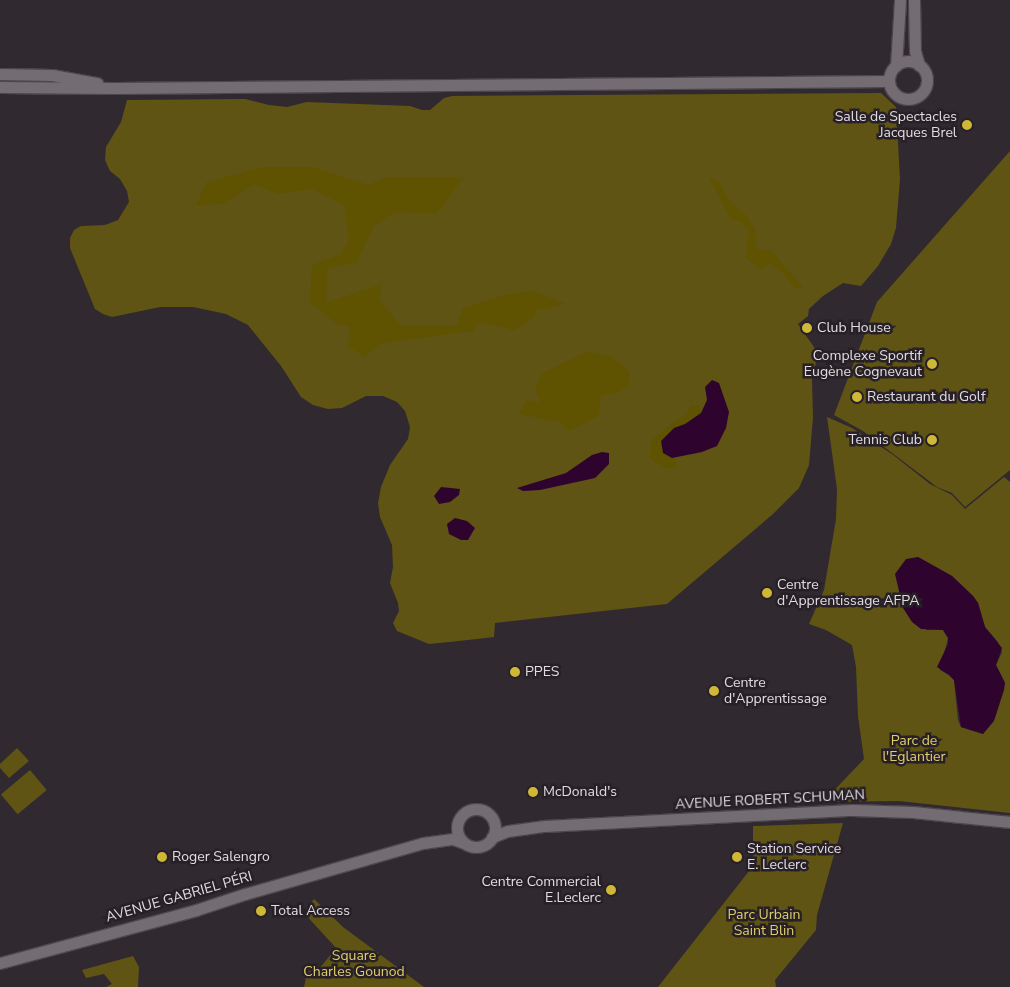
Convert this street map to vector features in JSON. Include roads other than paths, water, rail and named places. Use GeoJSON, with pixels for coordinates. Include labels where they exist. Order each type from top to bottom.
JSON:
{"type":"FeatureCollection","features":[{"type":"Feature","properties":{"kind":"main road"},"geometry":{"type":"LineString","coordinates":[[888,81],[896,66],[900,0]]}},
{"type":"Feature","properties":{"kind":"main road"},"geometry":{"type":"LineString","coordinates":[[888,81],[893,93],[904,99],[916,98],[922,93],[927,81],[915,51],[914,0]]}},
{"type":"Feature","properties":{"kind":"main road"},"geometry":{"type":"LineString","coordinates":[[896,66],[907,61],[919,65]]}},
{"type":"Feature","properties":{"kind":"main road"},"geometry":{"type":"LineString","coordinates":[[0,74],[52,75],[102,84],[146,87]]}},
{"type":"Feature","properties":{"kind":"main road"},"geometry":{"type":"LineString","coordinates":[[0,87],[888,81]]}},
{"type":"Feature","properties":{"kind":"main road"},"geometry":{"type":"LineString","coordinates":[[474,809],[485,811],[492,818],[495,830],[492,837],[480,847],[469,846],[457,834],[457,824],[463,813],[474,809]]}},
{"type":"Feature","properties":{"kind":"main road","name":"AVENUE ROBERT SCHUMAN"},"geometry":{"type":"LineString","coordinates":[[492,818],[502,825],[532,827],[879,810],[1010,822]]}},
{"type":"Feature","properties":{"kind":"main road","name":"AVENUE GABRIEL PÉRI"},"geometry":{"type":"LineString","coordinates":[[423,843],[451,830],[457,824]]}},
{"type":"Feature","properties":{"kind":"main road","name":"AVENUE ROBERT SCHUMAN"},"geometry":{"type":"LineString","coordinates":[[492,837],[508,831],[532,827]]}},
{"type":"Feature","properties":{"kind":"main road","name":"AVENUE GABRIEL PÉRI"},"geometry":{"type":"LineString","coordinates":[[0,963],[196,910],[244,894],[423,843],[453,839],[464,843]]}},
{"type":"Feature","properties":{"kind":"place","name":"Salle de Spectacles Jacques Brel"},"geometry":{"type":"Point","coordinates":[967,125]}},
{"type":"Feature","properties":{"kind":"place","name":"Club House"},"geometry":{"type":"Point","coordinates":[807,328]}},
{"type":"Feature","properties":{"kind":"place","name":"Complexe Sportif Eugène Cognevaut"},"geometry":{"type":"Point","coordinates":[932,364]}},
{"type":"Feature","properties":{"kind":"place","name":"Restaurant du Golf"},"geometry":{"type":"Point","coordinates":[857,397]}},
{"type":"Feature","properties":{"kind":"place","name":"Tennis Club"},"geometry":{"type":"Point","coordinates":[932,440]}},
{"type":"Feature","properties":{"kind":"place","name":"Centre d'Apprentissage AFPA"},"geometry":{"type":"Point","coordinates":[767,593]}},
{"type":"Feature","properties":{"kind":"place","name":"PPES"},"geometry":{"type":"Point","coordinates":[515,672]}},
{"type":"Feature","properties":{"kind":"place","name":"Centre d'Apprentissage"},"geometry":{"type":"Point","coordinates":[714,691]}},
{"type":"Feature","properties":{"kind":"place","name":"McDonald's"},"geometry":{"type":"Point","coordinates":[533,792]}},
{"type":"Feature","properties":{"kind":"place","name":"Roger Salengro"},"geometry":{"type":"Point","coordinates":[162,857]}},
{"type":"Feature","properties":{"kind":"place","name":"Station Service E. Leclerc"},"geometry":{"type":"Point","coordinates":[737,857]}},
{"type":"Feature","properties":{"kind":"place","name":"Centre Commercial E.Leclerc"},"geometry":{"type":"Point","coordinates":[611,890]}},
{"type":"Feature","properties":{"kind":"place","name":"Total Access"},"geometry":{"type":"Point","coordinates":[261,911]}},
{"type":"Feature","properties":{"kind":"park label","name":"Parc de l'Eglantier"},"geometry":{"type":"Point","coordinates":[914,750]}},
{"type":"Feature","properties":{"kind":"park label","name":"Parc Urbain Saint Blin"},"geometry":{"type":"Point","coordinates":[764,924]}},
{"type":"Feature","properties":{"kind":"park label","name":"Square Charles Gounod"},"geometry":{"type":"Point","coordinates":[354,964]}}]}
